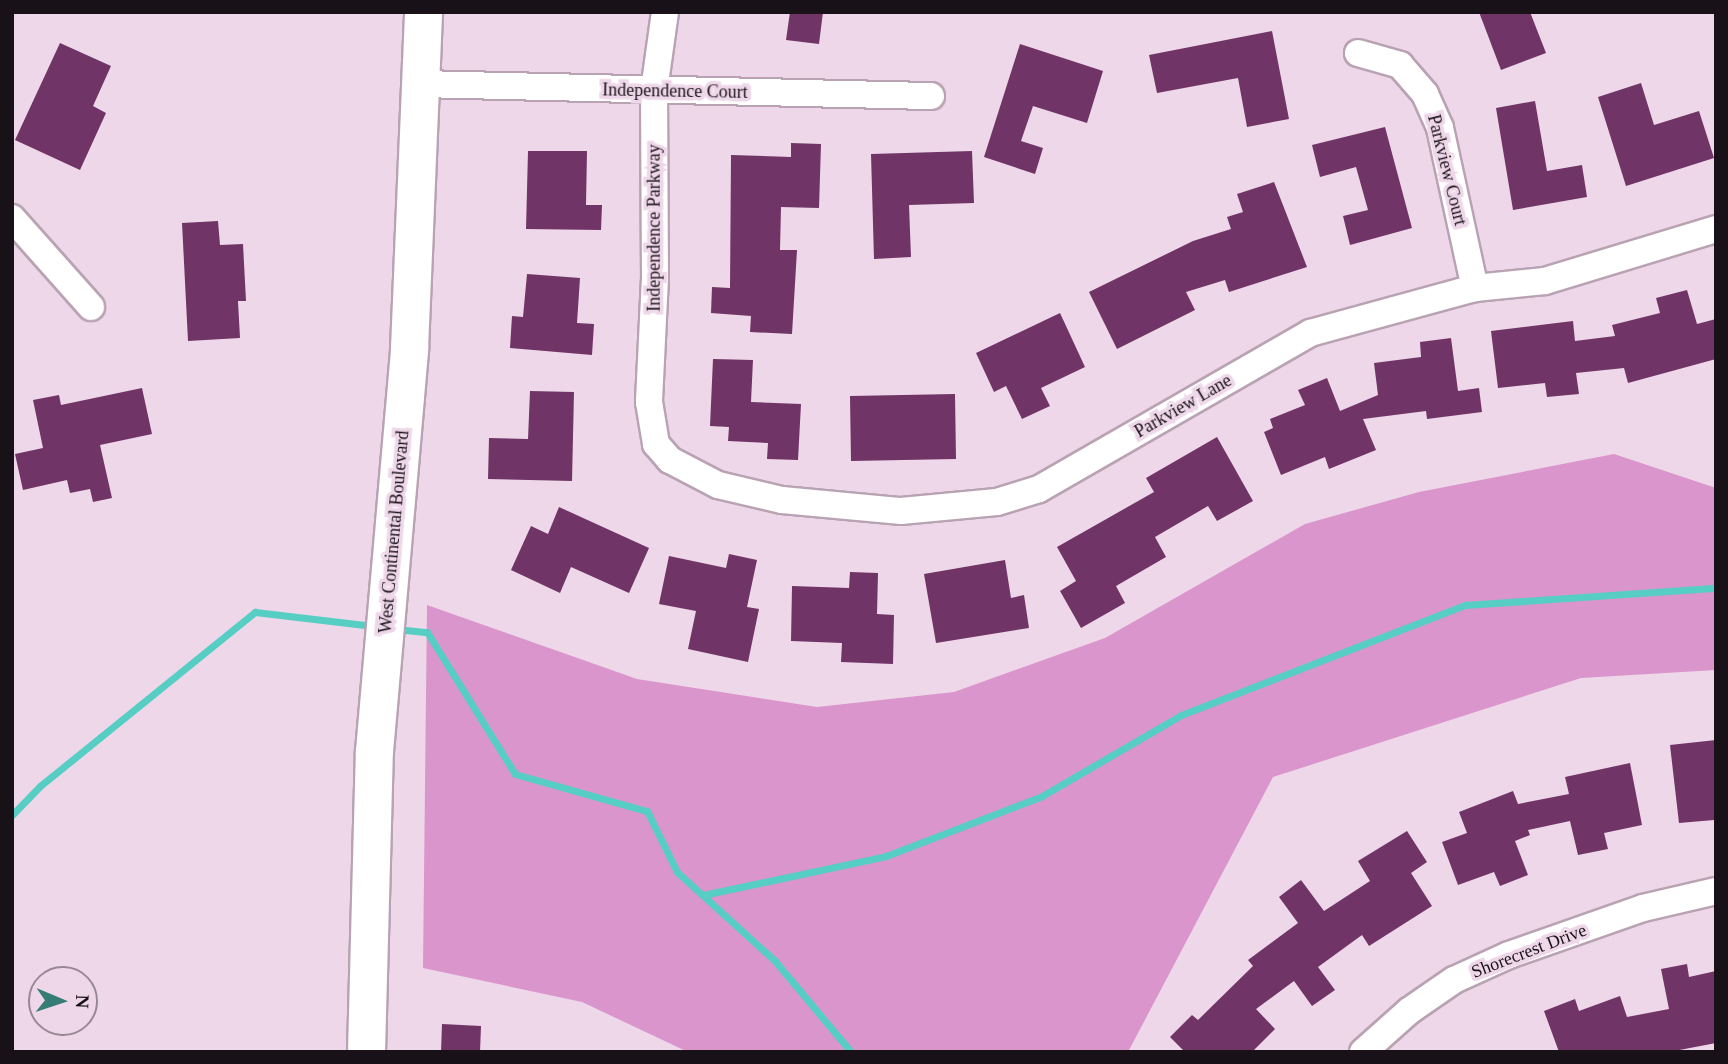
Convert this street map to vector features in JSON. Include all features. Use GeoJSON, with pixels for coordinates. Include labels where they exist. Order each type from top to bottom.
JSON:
{"type":"FeatureCollection","features":[{"type":"Feature","properties":{"kind":"main road","name":"West Continental Boulevard"},"geometry":{"type":"LineString","coordinates":[[366,1052],[377,724],[409,348],[423,12]]}},
{"type":"Feature","properties":{"kind":"street","name":"Independence Parkway"},"geometry":{"type":"LineString","coordinates":[[656,444],[649,402],[655,278],[654,90],[665,12]]}},
{"type":"Feature","properties":{"kind":"street","name":"Parkview Court"},"geometry":{"type":"LineString","coordinates":[[1357,53],[1400,65],[1425,94],[1440,128],[1475,288]]}},
{"type":"Feature","properties":{"kind":"street","name":"Independence Court"},"geometry":{"type":"LineString","coordinates":[[420,84],[931,96]]}},
{"type":"Feature","properties":{"kind":"street"},"geometry":{"type":"LineString","coordinates":[[12,218],[91,307]]}},
{"type":"Feature","properties":{"kind":"street","name":"Parkview Lane"},"geometry":{"type":"LineString","coordinates":[[656,444],[670,460],[718,485],[782,499],[901,511],[997,502],[1039,489],[1310,333],[1475,288],[1545,281],[1716,229]]}},
{"type":"Feature","properties":{"kind":"street","name":"Shorecrest Drive"},"geometry":{"type":"LineString","coordinates":[[1363,1052],[1409,1011],[1465,975],[1643,908],[1716,891]]}},
{"type":"Feature","properties":{"kind":"shaded area"},"geometry":{"type":"Polygon","coordinates":[[[1614,454],[1716,488],[1716,670],[1581,678],[1273,777],[1128,1052],[688,1052],[582,1002],[423,968],[427,605],[637,679],[817,707],[954,692],[1105,638],[1305,524],[1419,492],[1614,454]]]}},
{"type":"Feature","properties":{"kind":"building"},"geometry":{"type":"Polygon","coordinates":[[[790,12],[823,12],[819,44],[786,40],[790,12]]]}},
{"type":"Feature","properties":{"kind":"building"},"geometry":{"type":"Polygon","coordinates":[[[1479,12],[1530,12],[1546,53],[1501,70],[1479,12]]]}},
{"type":"Feature","properties":{"kind":"building"},"geometry":{"type":"Polygon","coordinates":[[[1272,31],[1289,119],[1247,127],[1238,78],[1157,93],[1149,55],[1272,31]]]}},
{"type":"Feature","properties":{"kind":"building"},"geometry":{"type":"Polygon","coordinates":[[[60,43],[111,66],[93,106],[106,113],[80,170],[15,140],[60,43]]]}},
{"type":"Feature","properties":{"kind":"building"},"geometry":{"type":"Polygon","coordinates":[[[1020,44],[1103,71],[1087,123],[1033,106],[1021,141],[1043,148],[1035,174],[984,157],[1020,44]]]}},
{"type":"Feature","properties":{"kind":"building"},"geometry":{"type":"Polygon","coordinates":[[[1641,83],[1654,125],[1699,111],[1714,158],[1626,186],[1598,97],[1641,83]]]}},
{"type":"Feature","properties":{"kind":"building"},"geometry":{"type":"Polygon","coordinates":[[[1535,101],[1547,171],[1582,165],[1587,197],[1513,210],[1496,108],[1535,101]]]}},
{"type":"Feature","properties":{"kind":"building"},"geometry":{"type":"Polygon","coordinates":[[[1385,127],[1412,228],[1350,245],[1343,216],[1368,210],[1356,167],[1320,177],[1312,145],[1385,127]]]}},
{"type":"Feature","properties":{"kind":"building"},"geometry":{"type":"Polygon","coordinates":[[[791,143],[821,144],[819,208],[781,207],[780,250],[797,250],[792,334],[750,332],[751,316],[711,313],[712,287],[730,288],[731,155],[791,157],[791,143]]]}},
{"type":"Feature","properties":{"kind":"building"},"geometry":{"type":"Polygon","coordinates":[[[528,151],[587,151],[586,205],[602,205],[601,230],[526,229],[528,151]]]}},
{"type":"Feature","properties":{"kind":"building"},"geometry":{"type":"Polygon","coordinates":[[[972,151],[974,203],[909,205],[911,257],[874,259],[871,154],[972,151]]]}},
{"type":"Feature","properties":{"kind":"building"},"geometry":{"type":"Polygon","coordinates":[[[1274,182],[1307,267],[1229,292],[1225,280],[1186,292],[1195,310],[1117,349],[1089,292],[1193,241],[1231,229],[1227,217],[1243,212],[1237,194],[1274,182]]]}},
{"type":"Feature","properties":{"kind":"building"},"geometry":{"type":"Polygon","coordinates":[[[218,221],[220,245],[243,244],[246,301],[238,301],[240,338],[188,341],[182,223],[218,221]]]}},
{"type":"Feature","properties":{"kind":"building"},"geometry":{"type":"Polygon","coordinates":[[[527,274],[580,278],[577,323],[594,324],[592,355],[510,348],[512,316],[523,317],[527,274]]]}},
{"type":"Feature","properties":{"kind":"building"},"geometry":{"type":"Polygon","coordinates":[[[1687,290],[1697,324],[1716,319],[1716,359],[1628,383],[1624,368],[1576,373],[1579,394],[1547,397],[1545,383],[1498,388],[1491,331],[1573,321],[1575,341],[1615,336],[1612,325],[1660,313],[1656,298],[1687,290]]]}},
{"type":"Feature","properties":{"kind":"building"},"geometry":{"type":"Polygon","coordinates":[[[1060,313],[1085,367],[1041,388],[1050,406],[1022,419],[1006,386],[994,392],[976,353],[1060,313]]]}},
{"type":"Feature","properties":{"kind":"building"},"geometry":{"type":"Polygon","coordinates":[[[1451,338],[1458,391],[1479,388],[1482,412],[1427,419],[1426,411],[1363,419],[1376,450],[1329,469],[1325,457],[1281,475],[1264,432],[1273,428],[1270,419],[1305,405],[1298,390],[1327,378],[1340,411],[1378,395],[1374,363],[1421,357],[1420,342],[1451,338]]]}},
{"type":"Feature","properties":{"kind":"building"},"geometry":{"type":"Polygon","coordinates":[[[713,359],[753,360],[751,402],[801,404],[798,460],[767,459],[768,443],[728,441],[729,427],[710,426],[713,359]]]}},
{"type":"Feature","properties":{"kind":"building"},"geometry":{"type":"Polygon","coordinates":[[[142,388],[152,434],[100,445],[112,498],[93,502],[90,489],[70,493],[67,480],[23,490],[15,454],[43,448],[33,400],[59,395],[61,405],[142,388]]]}},
{"type":"Feature","properties":{"kind":"building"},"geometry":{"type":"Polygon","coordinates":[[[530,391],[574,392],[572,481],[488,479],[489,438],[528,439],[530,391]]]}},
{"type":"Feature","properties":{"kind":"building"},"geometry":{"type":"Polygon","coordinates":[[[955,394],[956,459],[851,461],[850,396],[955,394]]]}},
{"type":"Feature","properties":{"kind":"building"},"geometry":{"type":"Polygon","coordinates":[[[1217,437],[1253,501],[1217,521],[1208,506],[1155,537],[1166,557],[1116,586],[1125,603],[1081,628],[1060,591],[1076,581],[1057,547],[1154,492],[1146,478],[1217,437]]]}},
{"type":"Feature","properties":{"kind":"building"},"geometry":{"type":"Polygon","coordinates":[[[559,507],[649,548],[629,593],[571,567],[560,593],[511,570],[531,526],[548,534],[559,507]]]}},
{"type":"Feature","properties":{"kind":"building"},"geometry":{"type":"Polygon","coordinates":[[[729,554],[757,560],[747,607],[759,609],[748,662],[688,649],[696,611],[659,604],[669,556],[726,568],[729,554]]]}},
{"type":"Feature","properties":{"kind":"building"},"geometry":{"type":"Polygon","coordinates":[[[1005,560],[1011,598],[1024,595],[1029,628],[936,643],[924,574],[1005,560]]]}},
{"type":"Feature","properties":{"kind":"building"},"geometry":{"type":"Polygon","coordinates":[[[850,572],[878,573],[877,614],[894,615],[893,664],[841,662],[842,643],[791,641],[792,586],[849,588],[850,572]]]}},
{"type":"Feature","properties":{"kind":"building"},"geometry":{"type":"Polygon","coordinates":[[[1716,740],[1714,820],[1679,823],[1670,745],[1716,740]]]}},
{"type":"Feature","properties":{"kind":"building"},"geometry":{"type":"Polygon","coordinates":[[[1630,763],[1642,825],[1604,833],[1608,849],[1578,855],[1570,821],[1528,830],[1530,835],[1515,841],[1528,875],[1500,886],[1494,872],[1458,885],[1442,842],[1467,833],[1459,812],[1513,791],[1518,804],[1569,794],[1565,777],[1630,763]]]}},
{"type":"Feature","properties":{"kind":"building"},"geometry":{"type":"Polygon","coordinates":[[[1407,831],[1427,862],[1411,873],[1432,906],[1369,946],[1362,935],[1318,967],[1335,990],[1312,1006],[1294,981],[1256,1009],[1275,1029],[1252,1052],[1185,1052],[1170,1037],[1192,1015],[1198,1020],[1253,966],[1248,960],[1298,923],[1279,897],[1301,880],[1324,911],[1370,881],[1358,861],[1407,831]]]}},
{"type":"Feature","properties":{"kind":"building"},"geometry":{"type":"Polygon","coordinates":[[[1687,964],[1689,977],[1716,971],[1716,1043],[1669,1052],[1559,1052],[1544,1011],[1575,999],[1579,1011],[1620,996],[1627,1017],[1669,1009],[1661,969],[1687,964]]]}},
{"type":"Feature","properties":{"kind":"building"},"geometry":{"type":"Polygon","coordinates":[[[442,1024],[481,1026],[480,1052],[441,1052],[442,1024]]]}},
{"type":"Feature","properties":{"kind":"waterway"},"geometry":{"type":"LineString","coordinates":[[703,895],[886,856],[1042,796],[1181,715],[1465,605],[1716,588]]}},
{"type":"Feature","properties":{"kind":"waterway"},"geometry":{"type":"LineString","coordinates":[[12,815],[40,786],[255,612],[373,626]]}},
{"type":"Feature","properties":{"kind":"waterway"},"geometry":{"type":"LineString","coordinates":[[396,629],[427,632],[515,774],[647,811],[677,872],[775,961],[851,1052]]}}]}
